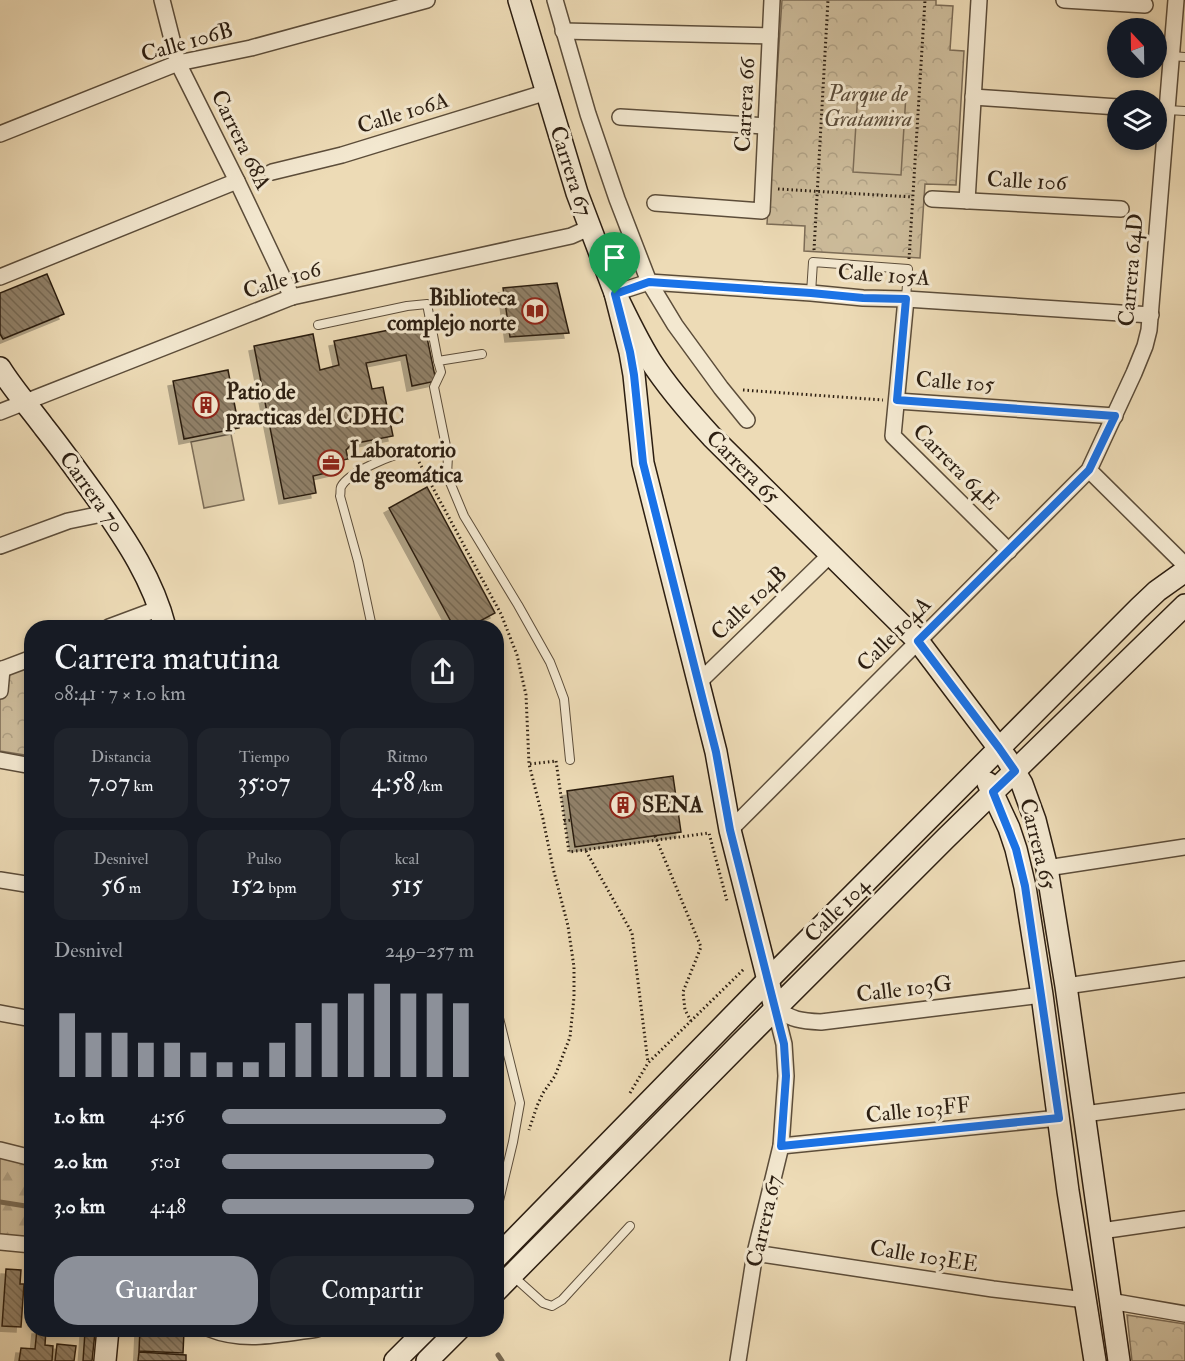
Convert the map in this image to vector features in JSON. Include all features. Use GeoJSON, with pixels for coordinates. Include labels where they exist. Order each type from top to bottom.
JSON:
{"type":"FeatureCollection","features":[{"type":"Feature","properties":{"kind":"main road","name":"Carrera 67"},"geometry":{"type":"LineString","coordinates":[[519,0],[566,159],[589,228],[615,294],[630,352],[643,463],[717,761],[730,830],[775,1008]]}},
{"type":"Feature","properties":{"kind":"main road","name":"Carrera 65"},"geometry":{"type":"LineString","coordinates":[[615,294],[650,360],[689,412],[918,641],[999,748],[1015,771],[1028,798],[1047,868],[1119,1361]]}},
{"type":"Feature","properties":{"kind":"main road","name":"Carrera 70"},"geometry":{"type":"LineString","coordinates":[[0,368],[81,476],[140,563],[162,617]]}},
{"type":"Feature","properties":{"kind":"main road","name":"Calle 104"},"geometry":{"type":"LineString","coordinates":[[504,1250],[768,980],[1139,608],[1157,591],[1185,571]]}},
{"type":"Feature","properties":{"kind":"main road","name":"Calle 104"},"geometry":{"type":"LineString","coordinates":[[504,1282],[775,1008],[1185,605]]}},
{"type":"Feature","properties":{"kind":"main road","name":"Carrera 65"},"geometry":{"type":"LineString","coordinates":[[979,768],[1009,828],[1025,886],[1068,1191],[1095,1361]]}},
{"type":"Feature","properties":{"kind":"main road"},"geometry":{"type":"LineString","coordinates":[[105,1361],[107,1337]]}},
{"type":"Feature","properties":{"kind":"main road"},"geometry":{"type":"LineString","coordinates":[[395,1361],[419,1337]]}},
{"type":"Feature","properties":{"kind":"main road"},"geometry":{"type":"LineString","coordinates":[[427,1361],[451,1337]]}},
{"type":"Feature","properties":{"kind":"street","name":"Carrera 68A"},"geometry":{"type":"LineString","coordinates":[[162,0],[178,63],[292,297]]}},
{"type":"Feature","properties":{"kind":"street","name":"Calle 106B"},"geometry":{"type":"LineString","coordinates":[[0,134],[178,63],[251,48],[427,0]]}},
{"type":"Feature","properties":{"kind":"street","name":"Carrera 67"},"geometry":{"type":"LineString","coordinates":[[555,0],[595,135],[649,282],[675,325],[747,420]]}},
{"type":"Feature","properties":{"kind":"street","name":"Carrera 66"},"geometry":{"type":"LineString","coordinates":[[655,203],[762,211],[772,0]]}},
{"type":"Feature","properties":{"kind":"street"},"geometry":{"type":"LineString","coordinates":[[967,201],[978,0]]}},
{"type":"Feature","properties":{"kind":"street"},"geometry":{"type":"LineString","coordinates":[[1064,0],[1145,5]]}},
{"type":"Feature","properties":{"kind":"street","name":"Carrera 64D"},"geometry":{"type":"LineString","coordinates":[[1167,93],[1178,57],[1176,0]]}},
{"type":"Feature","properties":{"kind":"street"},"geometry":{"type":"LineString","coordinates":[[563,30],[770,36]]}},
{"type":"Feature","properties":{"kind":"street","name":"Calle 106A"},"geometry":{"type":"LineString","coordinates":[[272,172],[342,155],[547,93]]}},
{"type":"Feature","properties":{"kind":"street"},"geometry":{"type":"LineString","coordinates":[[973,97],[1107,106]]}},
{"type":"Feature","properties":{"kind":"street"},"geometry":{"type":"LineString","coordinates":[[620,117],[766,126]]}},
{"type":"Feature","properties":{"kind":"street","name":"Carrera 64D"},"geometry":{"type":"LineString","coordinates":[[1089,470],[1145,346],[1151,315],[1160,150]]}},
{"type":"Feature","properties":{"kind":"street"},"geometry":{"type":"LineString","coordinates":[[0,278],[237,181]]}},
{"type":"Feature","properties":{"kind":"street","name":"Calle 106"},"geometry":{"type":"LineString","coordinates":[[932,199],[1121,209]]}},
{"type":"Feature","properties":{"kind":"street","name":"Calle 106"},"geometry":{"type":"LineString","coordinates":[[0,412],[292,297],[571,236],[589,228]]}},
{"type":"Feature","properties":{"kind":"street","name":"Calle 105A"},"geometry":{"type":"LineString","coordinates":[[615,294],[649,282],[863,298],[1151,315]]}},
{"type":"Feature","properties":{"kind":"street","name":"Carrera 64E"},"geometry":{"type":"LineString","coordinates":[[906,299],[893,436],[1008,551]]}},
{"type":"Feature","properties":{"kind":"street","name":"Calle 105"},"geometry":{"type":"LineString","coordinates":[[897,400],[1115,416]]}},
{"type":"Feature","properties":{"kind":"street"},"geometry":{"type":"LineString","coordinates":[[1089,470],[1185,565]]}},
{"type":"Feature","properties":{"kind":"street","name":"Calle 104A"},"geometry":{"type":"LineString","coordinates":[[730,830],[1089,470]]}},
{"type":"Feature","properties":{"kind":"street"},"geometry":{"type":"LineString","coordinates":[[0,546],[68,520],[107,513]]}},
{"type":"Feature","properties":{"kind":"street","name":"Calle 104B"},"geometry":{"type":"LineString","coordinates":[[698,683],[831,554]]}},
{"type":"Feature","properties":{"kind":"street"},"geometry":{"type":"LineString","coordinates":[[146,620],[162,617]]}},
{"type":"Feature","properties":{"kind":"street"},"geometry":{"type":"LineString","coordinates":[[0,691],[1,669],[24,660]]}},
{"type":"Feature","properties":{"kind":"street"},"geometry":{"type":"LineString","coordinates":[[0,760],[24,764]]}},
{"type":"Feature","properties":{"kind":"street"},"geometry":{"type":"LineString","coordinates":[[1047,868],[1185,847]]}},
{"type":"Feature","properties":{"kind":"street"},"geometry":{"type":"LineString","coordinates":[[0,880],[24,884]]}},
{"type":"Feature","properties":{"kind":"street"},"geometry":{"type":"LineString","coordinates":[[1066,986],[1185,969]]}},
{"type":"Feature","properties":{"kind":"street","name":"Calle 103G"},"geometry":{"type":"LineString","coordinates":[[775,1008],[799,1021],[821,1022],[1042,995]]}},
{"type":"Feature","properties":{"kind":"street","name":"Carrera 67"},"geometry":{"type":"LineString","coordinates":[[738,1361],[755,1253],[781,1146],[786,1076],[784,1044],[775,1008]]}},
{"type":"Feature","properties":{"kind":"street"},"geometry":{"type":"LineString","coordinates":[[0,1013],[24,1018]]}},
{"type":"Feature","properties":{"kind":"street"},"geometry":{"type":"LineString","coordinates":[[1084,1114],[1185,1101]]}},
{"type":"Feature","properties":{"kind":"street","name":"Calle 103FF"},"geometry":{"type":"LineString","coordinates":[[781,1146],[1059,1118]]}},
{"type":"Feature","properties":{"kind":"street"},"geometry":{"type":"LineString","coordinates":[[0,1150],[24,1156]]}},
{"type":"Feature","properties":{"kind":"street"},"geometry":{"type":"LineString","coordinates":[[1101,1231],[1185,1219]]}},
{"type":"Feature","properties":{"kind":"street"},"geometry":{"type":"LineString","coordinates":[[0,1242],[24,1244]]}},
{"type":"Feature","properties":{"kind":"street","name":"Calle 103EE"},"geometry":{"type":"LineString","coordinates":[[755,1253],[993,1289],[1086,1300]]}},
{"type":"Feature","properties":{"kind":"street"},"geometry":{"type":"LineString","coordinates":[[1110,1301],[1185,1314]]}},
{"type":"Feature","properties":{"kind":"lane"},"geometry":{"type":"LineString","coordinates":[[1167,110],[1185,111]]}},
{"type":"Feature","properties":{"kind":"lane"},"geometry":{"type":"LineString","coordinates":[[811,293],[813,262],[908,269],[906,299]]}},
{"type":"Feature","properties":{"kind":"lane"},"geometry":{"type":"LineString","coordinates":[[318,326],[407,306],[427,304],[441,372],[434,387],[448,456],[447,475],[465,516],[518,605],[558,680],[564,699],[570,760]]}},
{"type":"Feature","properties":{"kind":"lane"},"geometry":{"type":"LineString","coordinates":[[438,361],[482,354]]}},
{"type":"Feature","properties":{"kind":"lane"},"geometry":{"type":"LineString","coordinates":[[371,620],[358,561],[340,496],[341,487],[348,478],[391,456],[413,450],[448,456]]}},
{"type":"Feature","properties":{"kind":"lane"},"geometry":{"type":"LineString","coordinates":[[504,1038],[520,1103],[504,1179]]}},
{"type":"Feature","properties":{"kind":"lane"},"geometry":{"type":"LineString","coordinates":[[511,1275],[543,1303],[552,1306],[562,1300],[630,1226]]}},
{"type":"Feature","properties":{"kind":"path"},"geometry":{"type":"LineString","coordinates":[[813,262],[828,0]]}},
{"type":"Feature","properties":{"kind":"path"},"geometry":{"type":"LineString","coordinates":[[908,269],[925,0]]}},
{"type":"Feature","properties":{"kind":"path"},"geometry":{"type":"LineString","coordinates":[[763,188],[932,199]]}},
{"type":"Feature","properties":{"kind":"path","name":"Calle 105"},"geometry":{"type":"LineString","coordinates":[[721,388],[897,400]]}},
{"type":"Feature","properties":{"kind":"path"},"geometry":{"type":"LineString","coordinates":[[413,450],[503,620]]}},
{"type":"Feature","properties":{"kind":"path"},"geometry":{"type":"LineString","coordinates":[[504,621],[517,654],[526,695],[530,764],[568,926],[574,967],[570,1037],[555,1076],[537,1106],[527,1137]]}},
{"type":"Feature","properties":{"kind":"path"},"geometry":{"type":"LineString","coordinates":[[530,764],[570,760]]}},
{"type":"Feature","properties":{"kind":"path"},"geometry":{"type":"LineString","coordinates":[[556,761],[569,852],[709,833]]}},
{"type":"Feature","properties":{"kind":"path"},"geometry":{"type":"LineString","coordinates":[[564,821],[571,820]]}},
{"type":"Feature","properties":{"kind":"path"},"geometry":{"type":"LineString","coordinates":[[655,836],[700,947],[683,992],[685,1010],[691,1021]]}},
{"type":"Feature","properties":{"kind":"path"},"geometry":{"type":"LineString","coordinates":[[586,851],[632,933],[648,1063]]}},
{"type":"Feature","properties":{"kind":"green space","name":"Parque de Gratamira"},"geometry":{"type":"Polygon","coordinates":[[[782,0],[936,0],[936,5],[953,6],[950,50],[964,51],[956,185],[925,184],[920,258],[804,251],[805,226],[767,224],[782,0]]]}},
{"type":"Feature","properties":{"kind":"green space"},"geometry":{"type":"Polygon","coordinates":[[[858,91],[906,94],[901,175],[853,172],[858,91]]]}},
{"type":"Feature","properties":{"kind":"green space"},"geometry":{"type":"Polygon","coordinates":[[[231,434],[244,500],[204,508],[191,442],[231,434]]]}},
{"type":"Feature","properties":{"kind":"green space"},"geometry":{"type":"Polygon","coordinates":[[[24,668],[24,755],[0,751],[0,677],[24,668]]]}},
{"type":"Feature","properties":{"kind":"green space"},"geometry":{"type":"Polygon","coordinates":[[[0,1153],[24,1159],[24,1237],[0,1235],[0,1153]]]}},
{"type":"Feature","properties":{"kind":"green space"},"geometry":{"type":"Polygon","coordinates":[[[1127,1315],[1185,1324],[1185,1361],[1132,1361],[1127,1315]]]}},
{"type":"Feature","properties":{"kind":"building"},"geometry":{"type":"Polygon","coordinates":[[[47,274],[64,314],[3,339],[0,334],[0,293],[47,274]]]}},
{"type":"Feature","properties":{"kind":"building","name":"Biblioteca complejo norte"},"geometry":{"type":"Polygon","coordinates":[[[557,283],[569,333],[510,337],[503,288],[557,283]]]}},
{"type":"Feature","properties":{"kind":"building"},"geometry":{"type":"Polygon","coordinates":[[[424,323],[436,381],[412,386],[406,355],[366,363],[372,389],[383,387],[393,436],[352,444],[346,450],[348,459],[338,461],[339,470],[313,476],[316,493],[284,499],[254,346],[313,334],[320,370],[339,365],[334,341],[424,323]]]}},
{"type":"Feature","properties":{"kind":"building","name":"Patio de practicas del CDHC"},"geometry":{"type":"Polygon","coordinates":[[[228,370],[239,428],[184,439],[173,381],[228,370]]]}},
{"type":"Feature","properties":{"kind":"building"},"geometry":{"type":"Polygon","coordinates":[[[427,487],[495,613],[482,620],[450,620],[389,508],[427,487]]]}},
{"type":"Feature","properties":{"kind":"building","name":"SENA"},"geometry":{"type":"Polygon","coordinates":[[[673,776],[681,832],[575,847],[567,791],[673,776]]]}},
{"type":"Feature","properties":{"kind":"building"},"geometry":{"type":"Polygon","coordinates":[[[6,1269],[21,1270],[20,1284],[24,1284],[21,1327],[2,1326],[6,1269]]]}},
{"type":"Feature","properties":{"kind":"building"},"geometry":{"type":"Polygon","coordinates":[[[36,1337],[46,1337],[45,1345],[53,1346],[52,1361],[19,1361],[21,1348],[35,1349],[36,1337]]]}},
{"type":"Feature","properties":{"kind":"building"},"geometry":{"type":"Polygon","coordinates":[[[85,1337],[94,1337],[92,1361],[83,1361],[85,1337]]]}},
{"type":"Feature","properties":{"kind":"building"},"geometry":{"type":"Polygon","coordinates":[[[140,1337],[184,1337],[183,1353],[139,1351],[140,1337]]]}},
{"type":"Feature","properties":{"kind":"building"},"geometry":{"type":"Polygon","coordinates":[[[57,1344],[76,1346],[74,1361],[55,1361],[57,1344]]]}},
{"type":"Feature","properties":{"kind":"building"},"geometry":{"type":"Polygon","coordinates":[[[139,1352],[186,1355],[186,1361],[138,1361],[139,1352]]]}},
{"type":"Feature","properties":{"kind":"waterway"},"geometry":{"type":"LineString","coordinates":[[0,1202],[24,1206]]}},
{"type":"Feature","properties":{"kind":"waterway"},"geometry":{"type":"LineString","coordinates":[[498,1355],[502,1361]]}},
{"type":"Feature","properties":{"kind":"place","name":"Biblioteca complejo norte"},"geometry":{"type":"Point","coordinates":[535,311]}},
{"type":"Feature","properties":{"kind":"place","name":"Patio de practicas del CDHC"},"geometry":{"type":"Point","coordinates":[206,405]}},
{"type":"Feature","properties":{"kind":"place","name":"Laboratorio de geomática"},"geometry":{"type":"Point","coordinates":[331,463]}},
{"type":"Feature","properties":{"kind":"place","name":"SENA"},"geometry":{"type":"Point","coordinates":[623,805]}},
{"type":"Feature","properties":{"kind":"route"},"geometry":{"type":"LineString","coordinates":[[649,282],[863,298],[906,299],[897,400],[1115,416],[1089,470],[918,641],[1015,771],[993,792],[1009,828],[1025,886],[1059,1118],[781,1146],[786,1098],[784,1044],[730,830],[716,752],[643,463],[634,375],[615,294],[649,282]]}}]}
